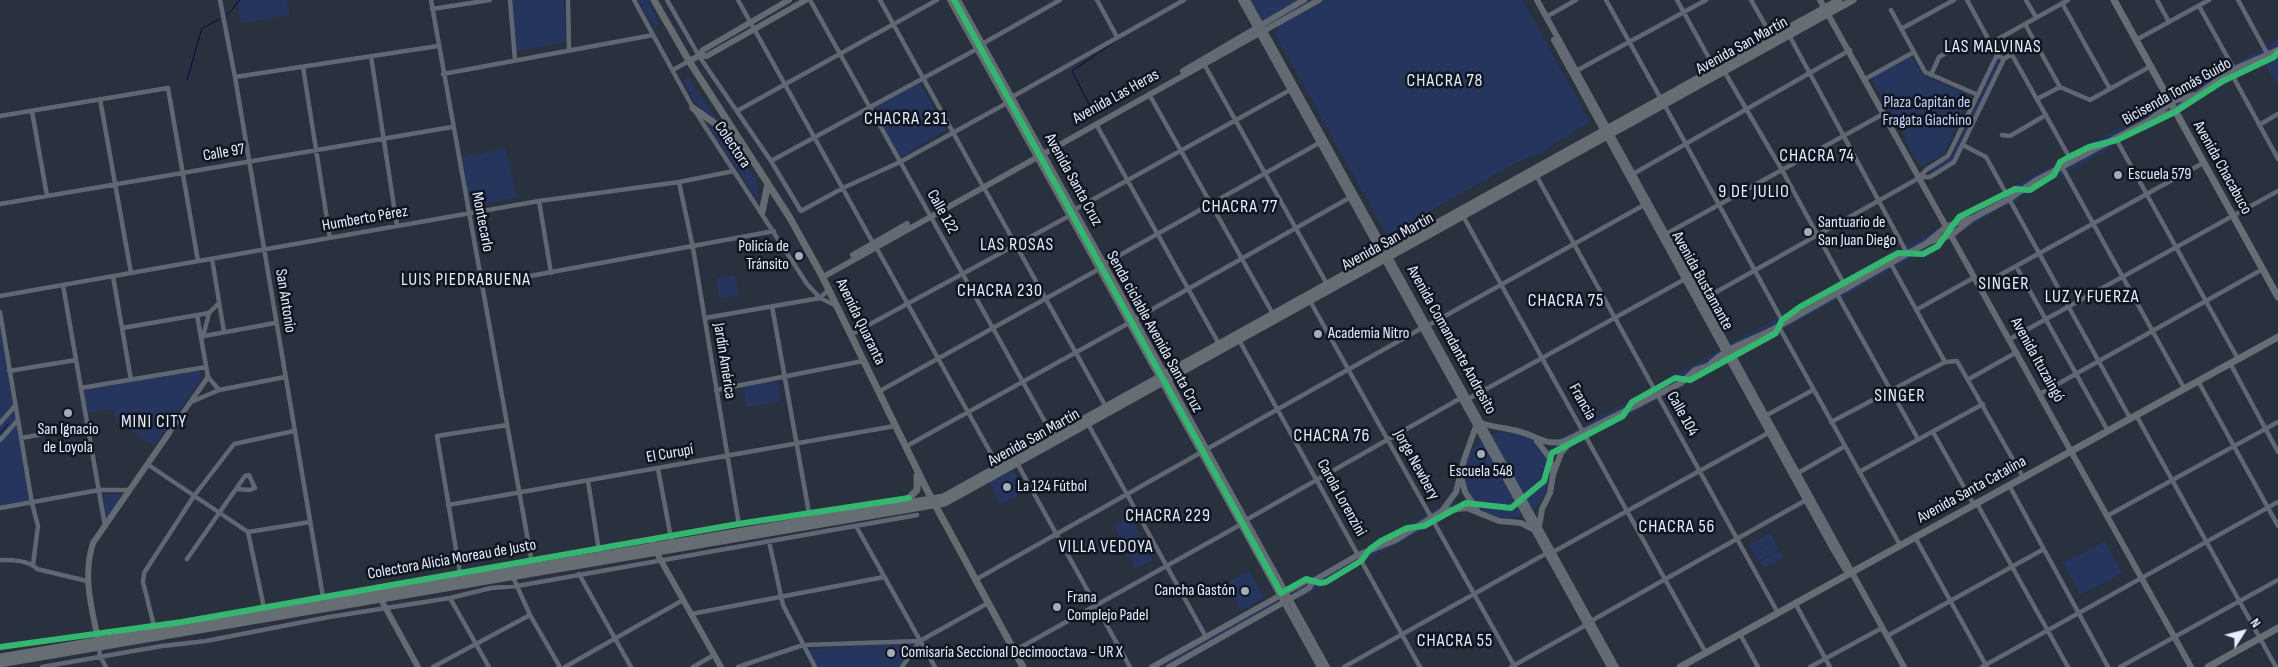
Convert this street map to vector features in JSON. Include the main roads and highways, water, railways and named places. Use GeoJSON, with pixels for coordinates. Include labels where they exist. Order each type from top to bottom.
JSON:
{"type":"FeatureCollection","features":[{"type":"Feature","properties":{"kind":"highway","name":"Avenida Quaranta"},"geometry":{"type":"LineString","coordinates":[[654,0],[689,61],[768,184],[822,276],[933,502],[1022,667]]}},
{"type":"Feature","properties":{"kind":"highway"},"geometry":{"type":"LineString","coordinates":[[693,108],[740,141]]}},
{"type":"Feature","properties":{"kind":"highway"},"geometry":{"type":"LineString","coordinates":[[762,212],[768,184]]}},
{"type":"Feature","properties":{"kind":"highway"},"geometry":{"type":"LineString","coordinates":[[909,498],[917,490],[916,468]]}},
{"type":"Feature","properties":{"kind":"main road"},"geometry":{"type":"LineString","coordinates":[[699,56],[703,50],[789,0]]}},
{"type":"Feature","properties":{"kind":"main road"},"geometry":{"type":"LineString","coordinates":[[689,61],[699,56],[706,56],[808,0]]}},
{"type":"Feature","properties":{"kind":"main road","name":"Avenida Santa Cruz"},"geometry":{"type":"LineString","coordinates":[[950,0],[1012,97],[1069,216],[1101,266],[1164,378],[1207,449],[1246,520],[1283,594]]}},
{"type":"Feature","properties":{"kind":"main road","name":"Avenida Santa Cruz"},"geometry":{"type":"LineString","coordinates":[[958,0],[1007,103],[1074,210],[1101,266]]}},
{"type":"Feature","properties":{"kind":"main road","name":"Avenida Comandante Andresito"},"geometry":{"type":"LineString","coordinates":[[1241,0],[1260,29],[1550,552],[1610,667]]}},
{"type":"Feature","properties":{"kind":"main road","name":"Avenida Comandante Andresito"},"geometry":{"type":"LineString","coordinates":[[1247,0],[1290,90],[1319,144],[1349,198],[1385,256]]}},
{"type":"Feature","properties":{"kind":"main road","name":"Avenida Las Heras"},"geometry":{"type":"LineString","coordinates":[[1039,153],[1096,124],[1204,64],[1304,0]]}},
{"type":"Feature","properties":{"kind":"main road","name":"Avenida Las Heras"},"geometry":{"type":"LineString","coordinates":[[822,276],[1260,29],[1320,0]]}},
{"type":"Feature","properties":{"kind":"main road","name":"Avenida Bustamante"},"geometry":{"type":"LineString","coordinates":[[1532,0],[1633,174],[1702,300],[1806,500],[1836,547]]}},
{"type":"Feature","properties":{"kind":"main road","name":"Avenida Bustamante"},"geometry":{"type":"LineString","coordinates":[[1537,0],[1608,132],[1644,205],[1727,349]]}},
{"type":"Feature","properties":{"kind":"main road","name":"Avenida Ituzaingó"},"geometry":{"type":"LineString","coordinates":[[1820,0],[1828,7],[1865,79],[2191,667]]}},
{"type":"Feature","properties":{"kind":"main road","name":"Avenida San Martín"},"geometry":{"type":"LineString","coordinates":[[933,502],[1106,406],[1239,340],[1310,301],[1385,256],[1608,132],[1789,35],[1839,0]]}},
{"type":"Feature","properties":{"kind":"main road","name":"Avenida San Martín"},"geometry":{"type":"LineString","coordinates":[[1663,102],[1715,69],[1828,7],[1852,0]]}},
{"type":"Feature","properties":{"kind":"main road","name":"Avenida Chacabuco"},"geometry":{"type":"LineString","coordinates":[[2114,0],[2278,297]]}},
{"type":"Feature","properties":{"kind":"main road"},"geometry":{"type":"LineString","coordinates":[[1929,242],[1947,226],[1973,218],[2009,199],[2035,181],[2115,137],[2150,120],[2175,112],[2196,94],[2232,70],[2278,50]]}},
{"type":"Feature","properties":{"kind":"main road"},"geometry":{"type":"LineString","coordinates":[[2150,120],[2170,102],[2196,94]]}},
{"type":"Feature","properties":{"kind":"main road","name":"Avenida San Martín"},"geometry":{"type":"LineString","coordinates":[[933,502],[945,503],[1088,424],[1219,344],[1328,284],[1463,216],[1608,132]]}},
{"type":"Feature","properties":{"kind":"main road"},"geometry":{"type":"LineString","coordinates":[[1707,367],[1727,349],[1753,340],[1847,289],[1907,253],[1929,242],[1952,235],[1973,218]]}},
{"type":"Feature","properties":{"kind":"main road","name":"Avenida Santa Catalina"},"geometry":{"type":"LineString","coordinates":[[1685,666],[1706,652],[2278,337]]}},
{"type":"Feature","properties":{"kind":"main road"},"geometry":{"type":"LineString","coordinates":[[1152,667],[1306,581],[1313,581],[1358,555],[1396,540],[1442,511],[1460,508],[1479,512],[1499,521],[1513,521],[1536,528],[1545,501],[1550,493],[1553,475],[1561,453],[1574,438],[1656,393],[1681,383],[1695,370],[1731,357],[1753,340]]}},
{"type":"Feature","properties":{"kind":"main road","name":"Avenida Bustamante"},"geometry":{"type":"LineString","coordinates":[[1731,357],[1767,415],[1798,472],[1845,569],[1852,572],[1904,667]]}},
{"type":"Feature","properties":{"kind":"main road","name":"Avenida Santa Cruz"},"geometry":{"type":"LineString","coordinates":[[1164,378],[1200,453],[1240,525],[1328,667]]}},
{"type":"Feature","properties":{"kind":"main road"},"geometry":{"type":"LineString","coordinates":[[1442,511],[1456,492],[1467,452],[1479,425],[1511,430],[1552,443],[1574,438]]}},
{"type":"Feature","properties":{"kind":"main road"},"geometry":{"type":"LineString","coordinates":[[1467,452],[1485,435],[1511,430]]}},
{"type":"Feature","properties":{"kind":"main road"},"geometry":{"type":"LineString","coordinates":[[98,641],[87,581],[88,558],[93,543],[169,433]]}},
{"type":"Feature","properties":{"kind":"main road"},"geometry":{"type":"LineString","coordinates":[[1535,439],[1550,458],[1553,475]]}},
{"type":"Feature","properties":{"kind":"main road"},"geometry":{"type":"LineString","coordinates":[[1461,476],[1465,492],[1479,512]]}},
{"type":"Feature","properties":{"kind":"main road"},"geometry":{"type":"LineString","coordinates":[[1513,521],[1529,516],[1545,501]]}},
{"type":"Feature","properties":{"kind":"main road"},"geometry":{"type":"LineString","coordinates":[[0,657],[379,596],[654,546],[671,540],[740,535],[890,507],[933,502]]}},
{"type":"Feature","properties":{"kind":"main road"},"geometry":{"type":"LineString","coordinates":[[510,571],[532,563],[599,552],[740,535],[933,502]]}},
{"type":"Feature","properties":{"kind":"main road"},"geometry":{"type":"LineString","coordinates":[[654,546],[660,560],[721,667]]}},
{"type":"Feature","properties":{"kind":"main road"},"geometry":{"type":"LineString","coordinates":[[1169,667],[1309,588],[1313,581]]}},
{"type":"Feature","properties":{"kind":"main road"},"geometry":{"type":"LineString","coordinates":[[379,596],[418,667]]}},
{"type":"Feature","properties":{"kind":"main road","name":"Avenida Santa Cruz"},"geometry":{"type":"LineString","coordinates":[[1287,600],[1320,667]]}},
{"type":"Feature","properties":{"kind":"main road","name":"Avenida Comandante Andresito"},"geometry":{"type":"LineString","coordinates":[[1588,623],[1616,667]]}},
{"type":"Feature","properties":{"kind":"main road"},"geometry":{"type":"LineString","coordinates":[[2208,667],[2278,628]]}},
{"type":"Feature","properties":{"kind":"main road"},"geometry":{"type":"LineString","coordinates":[[0,664],[98,641]]}},
{"type":"Feature","properties":{"kind":"waterway"},"geometry":{"type":"LineString","coordinates":[[227,15],[240,0]]}},
{"type":"Feature","properties":{"kind":"waterway"},"geometry":{"type":"LineString","coordinates":[[187,80],[202,28],[220,19]]}},
{"type":"Feature","properties":{"kind":"waterway"},"geometry":{"type":"LineString","coordinates":[[1092,110],[1072,71],[1123,36]]}},
{"type":"Feature","properties":{"kind":"waterway"},"geometry":{"type":"LineString","coordinates":[[0,433],[8,424]]}},
{"type":"Feature","properties":{"kind":"place","name":"Escuela 579"},"geometry":{"type":"Point","coordinates":[2118,175]}},
{"type":"Feature","properties":{"kind":"place","name":"Santuario de San Juan Diego"},"geometry":{"type":"Point","coordinates":[1808,232]}},
{"type":"Feature","properties":{"kind":"place","name":"Policía de Tránsito"},"geometry":{"type":"Point","coordinates":[799,256]}},
{"type":"Feature","properties":{"kind":"place","name":"Academia Nitro"},"geometry":{"type":"Point","coordinates":[1318,334]}},
{"type":"Feature","properties":{"kind":"place","name":"San Ignacio de Loyola"},"geometry":{"type":"Point","coordinates":[68,413]}},
{"type":"Feature","properties":{"kind":"place","name":"Escuela 548"},"geometry":{"type":"Point","coordinates":[1481,454]}},
{"type":"Feature","properties":{"kind":"place","name":"La 124 Fútbol"},"geometry":{"type":"Point","coordinates":[1007,487]}},
{"type":"Feature","properties":{"kind":"place","name":"Cancha Gastón"},"geometry":{"type":"Point","coordinates":[1245,591]}},
{"type":"Feature","properties":{"kind":"place","name":"Frana Complejo Padel"},"geometry":{"type":"Point","coordinates":[1057,607]}},
{"type":"Feature","properties":{"kind":"place","name":"Comisaría Seccional Decimooctava - UR X"},"geometry":{"type":"Point","coordinates":[891,653]}},
{"type":"Feature","properties":{"kind":"district","name":"LAS MALVINAS"},"geometry":{"type":"Point","coordinates":[1993,47]}},
{"type":"Feature","properties":{"kind":"district","name":"CHACRA 78"},"geometry":{"type":"Point","coordinates":[1445,81]}},
{"type":"Feature","properties":{"kind":"district","name":"CHACRA 231"},"geometry":{"type":"Point","coordinates":[906,119]}},
{"type":"Feature","properties":{"kind":"district","name":"CHACRA 74"},"geometry":{"type":"Point","coordinates":[1817,156]}},
{"type":"Feature","properties":{"kind":"district","name":"9 DE JULIO"},"geometry":{"type":"Point","coordinates":[1754,192]}},
{"type":"Feature","properties":{"kind":"district","name":"CHACRA 77"},"geometry":{"type":"Point","coordinates":[1240,207]}},
{"type":"Feature","properties":{"kind":"district","name":"LAS ROSAS"},"geometry":{"type":"Point","coordinates":[1017,245]}},
{"type":"Feature","properties":{"kind":"district","name":"LUIS PIEDRABUENA"},"geometry":{"type":"Point","coordinates":[466,280]}},
{"type":"Feature","properties":{"kind":"district","name":"SINGER"},"geometry":{"type":"Point","coordinates":[2004,284]}},
{"type":"Feature","properties":{"kind":"district","name":"CHACRA 230"},"geometry":{"type":"Point","coordinates":[1000,291]}},
{"type":"Feature","properties":{"kind":"district","name":"LUZ Y FUERZA"},"geometry":{"type":"Point","coordinates":[2092,297]}},
{"type":"Feature","properties":{"kind":"district","name":"CHACRA 75"},"geometry":{"type":"Point","coordinates":[1566,301]}},
{"type":"Feature","properties":{"kind":"district","name":"SINGER"},"geometry":{"type":"Point","coordinates":[1900,396]}},
{"type":"Feature","properties":{"kind":"district","name":"MINI CITY"},"geometry":{"type":"Point","coordinates":[154,422]}},
{"type":"Feature","properties":{"kind":"district","name":"CHACRA 76"},"geometry":{"type":"Point","coordinates":[1332,436]}},
{"type":"Feature","properties":{"kind":"district","name":"CHACRA 229"},"geometry":{"type":"Point","coordinates":[1168,516]}},
{"type":"Feature","properties":{"kind":"district","name":"CHACRA 56"},"geometry":{"type":"Point","coordinates":[1677,527]}},
{"type":"Feature","properties":{"kind":"district","name":"VILLA VEDOYA"},"geometry":{"type":"Point","coordinates":[1106,547]}},
{"type":"Feature","properties":{"kind":"district","name":"CHACRA 55"},"geometry":{"type":"Point","coordinates":[1455,641]}},
{"type":"Feature","properties":{"kind":"park label","name":"Plaza Capitán de Fragata Giachino"},"geometry":{"type":"Point","coordinates":[1927,112]}}]}
